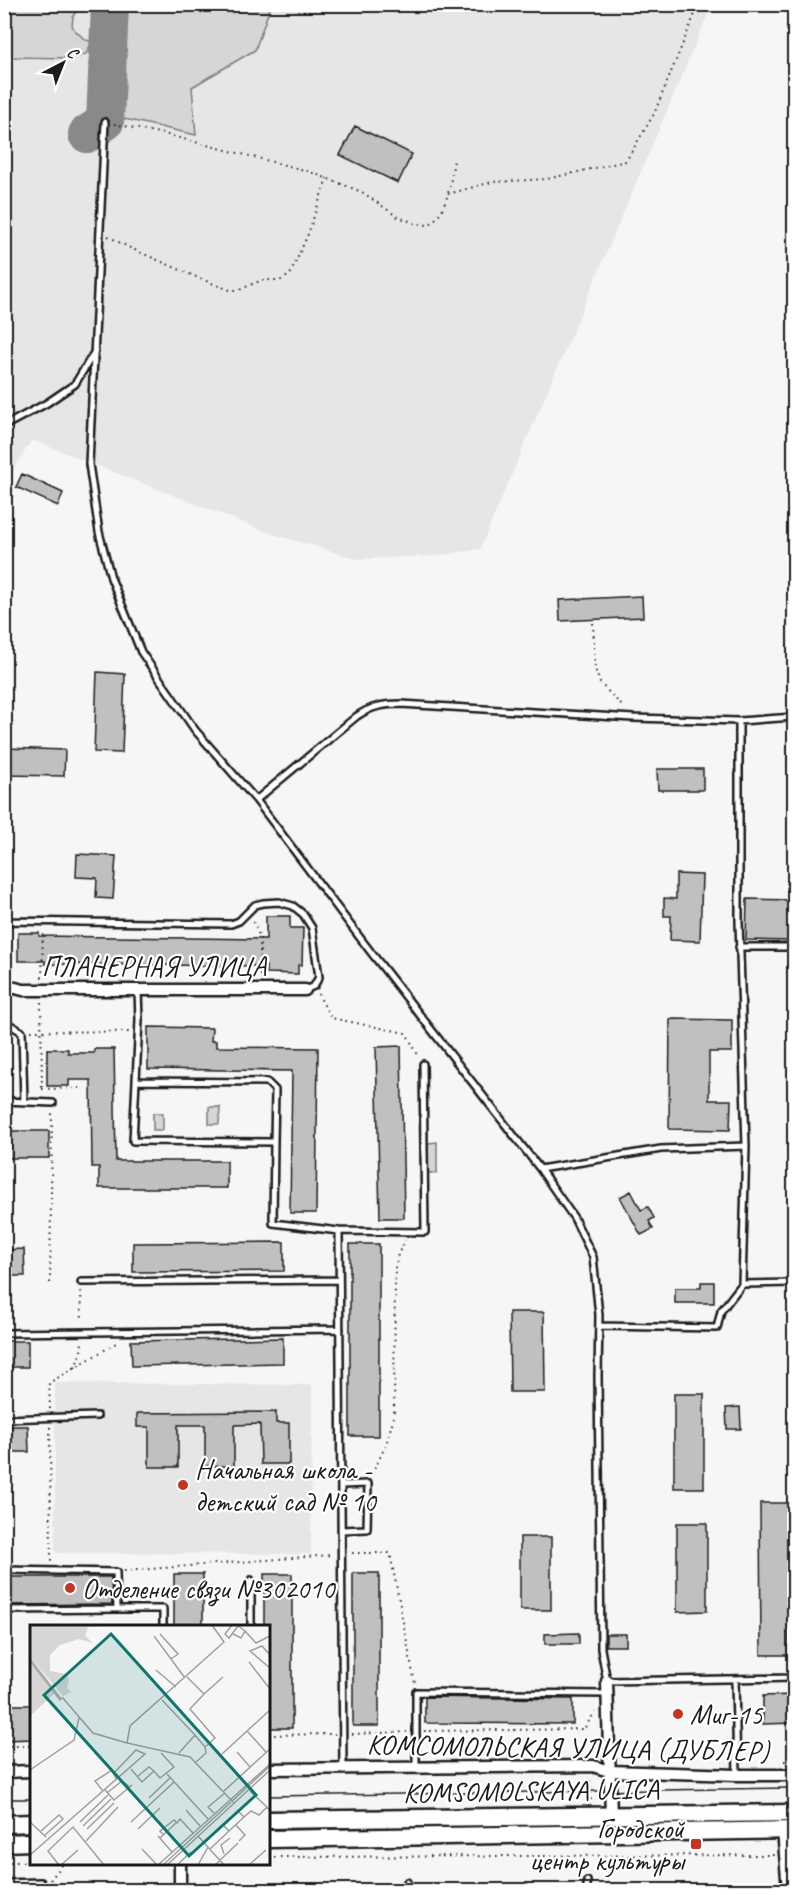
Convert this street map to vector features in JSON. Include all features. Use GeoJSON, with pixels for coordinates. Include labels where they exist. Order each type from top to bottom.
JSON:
{"type":"FeatureCollection","features":[{"type":"Feature","properties":{"kind":"main road","name":"KOMSOMOLSKAYA ULICA"},"geometry":{"type":"LineString","coordinates":[[270,1821],[795,1813]]}},
{"type":"Feature","properties":{"kind":"main road"},"geometry":{"type":"LineString","coordinates":[[4,1824],[30,1823]]}},
{"type":"Feature","properties":{"kind":"main road","name":"KOMSOMOLSKAYA ULICA"},"geometry":{"type":"LineString","coordinates":[[270,1839],[789,1830]]}},
{"type":"Feature","properties":{"kind":"main road"},"geometry":{"type":"LineString","coordinates":[[4,1843],[30,1842]]}},
{"type":"Feature","properties":{"kind":"street","name":"ПЛАНЕРНАЯ УЛИЦА"},"geometry":{"type":"LineString","coordinates":[[4,985],[23,990],[309,988]]}},
{"type":"Feature","properties":{"kind":"street"},"geometry":{"type":"LineString","coordinates":[[607,1681],[611,1816]]}},
{"type":"Feature","properties":{"kind":"street","name":"КОМСОМОЛЬСКАЯ УЛИЦА (ДУБЛЕР)"},"geometry":{"type":"LineString","coordinates":[[270,1769],[593,1766],[609,1771],[795,1775]]}},
{"type":"Feature","properties":{"kind":"street"},"geometry":{"type":"LineString","coordinates":[[4,1772],[30,1771]]}},
{"type":"Feature","properties":{"kind":"street"},"geometry":{"type":"LineString","coordinates":[[788,1890],[784,1855],[789,1830]]}},
{"type":"Feature","properties":{"kind":"street"},"geometry":{"type":"LineString","coordinates":[[180,1865],[180,1890]]}},
{"type":"Feature","properties":{"kind":"lane"},"geometry":{"type":"LineString","coordinates":[[105,122],[89,464],[99,532],[111,578],[141,652],[195,730],[256,800],[540,1169],[574,1218],[593,1257],[599,1326],[601,1649],[607,1681],[794,1678],[794,1492]]}},
{"type":"Feature","properties":{"kind":"lane"},"geometry":{"type":"LineString","coordinates":[[4,426],[47,403],[75,384],[96,350]]}},
{"type":"Feature","properties":{"kind":"lane"},"geometry":{"type":"LineString","coordinates":[[256,800],[357,716],[367,709],[383,704],[633,718],[739,721],[793,717]]}},
{"type":"Feature","properties":{"kind":"lane"},"geometry":{"type":"LineString","coordinates":[[599,1326],[717,1328],[722,1311],[742,1284],[746,1146],[740,947],[739,721]]}},
{"type":"Feature","properties":{"kind":"lane"},"geometry":{"type":"LineString","coordinates":[[4,882],[6,882],[5,921],[231,924],[239,921],[255,905],[279,902],[293,906],[303,914],[312,928],[319,977],[309,988]]}},
{"type":"Feature","properties":{"kind":"lane"},"geometry":{"type":"LineString","coordinates":[[740,947],[795,947]]}},
{"type":"Feature","properties":{"kind":"lane"},"geometry":{"type":"LineString","coordinates":[[138,990],[133,1141],[274,1142]]}},
{"type":"Feature","properties":{"kind":"lane"},"geometry":{"type":"LineString","coordinates":[[4,1021],[22,1032],[24,1101]]}},
{"type":"Feature","properties":{"kind":"lane"},"geometry":{"type":"LineString","coordinates":[[136,1081],[267,1082],[272,1085],[275,1090],[273,1223],[339,1231],[425,1232],[423,1064]]}},
{"type":"Feature","properties":{"kind":"lane"},"geometry":{"type":"LineString","coordinates":[[4,1101],[53,1103]]}},
{"type":"Feature","properties":{"kind":"lane"},"geometry":{"type":"LineString","coordinates":[[540,1169],[661,1149],[746,1146]]}},
{"type":"Feature","properties":{"kind":"lane"},"geometry":{"type":"LineString","coordinates":[[339,1231],[343,1768]]}},
{"type":"Feature","properties":{"kind":"lane"},"geometry":{"type":"LineString","coordinates":[[81,1282],[339,1280]]}},
{"type":"Feature","properties":{"kind":"lane"},"geometry":{"type":"LineString","coordinates":[[742,1284],[795,1283]]}},
{"type":"Feature","properties":{"kind":"lane"},"geometry":{"type":"LineString","coordinates":[[4,1333],[340,1329]]}},
{"type":"Feature","properties":{"kind":"lane"},"geometry":{"type":"LineString","coordinates":[[4,1419],[97,1416]]}},
{"type":"Feature","properties":{"kind":"lane"},"geometry":{"type":"LineString","coordinates":[[341,1485],[368,1484],[367,1529],[341,1530]]}},
{"type":"Feature","properties":{"kind":"lane"},"geometry":{"type":"LineString","coordinates":[[4,1570],[116,1572],[117,1609]]}},
{"type":"Feature","properties":{"kind":"lane"},"geometry":{"type":"LineString","coordinates":[[251,1580],[251,1625]]}},
{"type":"Feature","properties":{"kind":"lane"},"geometry":{"type":"LineString","coordinates":[[4,1610],[163,1608],[163,1625]]}},
{"type":"Feature","properties":{"kind":"lane"},"geometry":{"type":"LineString","coordinates":[[735,1679],[737,1775]]}},
{"type":"Feature","properties":{"kind":"lane"},"geometry":{"type":"LineString","coordinates":[[416,1767],[416,1692],[607,1694]]}},
{"type":"Feature","properties":{"kind":"lane"},"geometry":{"type":"LineString","coordinates":[[587,1881],[587,1890]]}},
{"type":"Feature","properties":{"kind":"lane"},"geometry":{"type":"LineString","coordinates":[[4,1883],[41,1882]]}},
{"type":"Feature","properties":{"kind":"lane"},"geometry":{"type":"LineString","coordinates":[[407,1882],[407,1890]]}},
{"type":"Feature","properties":{"kind":"path"},"geometry":{"type":"LineString","coordinates":[[448,194],[492,182],[547,178],[626,161],[654,114],[699,4]]}},
{"type":"Feature","properties":{"kind":"path"},"geometry":{"type":"LineString","coordinates":[[105,122],[164,134],[308,171],[362,192],[383,208],[418,224],[429,225],[438,218],[448,194],[454,160]]}},
{"type":"Feature","properties":{"kind":"path"},"geometry":{"type":"LineString","coordinates":[[101,232],[128,247],[230,290],[239,290],[262,280],[281,280],[290,275],[308,234],[327,178]]}},
{"type":"Feature","properties":{"kind":"path"},"geometry":{"type":"LineString","coordinates":[[793,593],[795,624]]}},
{"type":"Feature","properties":{"kind":"path"},"geometry":{"type":"LineString","coordinates":[[593,623],[595,669],[600,683],[633,718]]}},
{"type":"Feature","properties":{"kind":"path"},"geometry":{"type":"LineString","coordinates":[[793,717],[795,670]]}},
{"type":"Feature","properties":{"kind":"path"},"geometry":{"type":"LineString","coordinates":[[248,912],[260,937],[260,972]]}},
{"type":"Feature","properties":{"kind":"path"},"geometry":{"type":"LineString","coordinates":[[43,921],[42,1089],[80,1088]]}},
{"type":"Feature","properties":{"kind":"path"},"geometry":{"type":"LineString","coordinates":[[309,988],[331,1018],[406,1033],[423,1064]]}},
{"type":"Feature","properties":{"kind":"path"},"geometry":{"type":"LineString","coordinates":[[22,1032],[138,1032]]}},
{"type":"Feature","properties":{"kind":"path"},"geometry":{"type":"LineString","coordinates":[[50,1283],[53,1103]]}},
{"type":"Feature","properties":{"kind":"path"},"geometry":{"type":"LineString","coordinates":[[368,1484],[386,1445],[394,1416],[395,1268],[398,1254],[409,1232]]}},
{"type":"Feature","properties":{"kind":"path"},"geometry":{"type":"LineString","coordinates":[[51,1571],[50,1383],[135,1332]]}},
{"type":"Feature","properties":{"kind":"path"},"geometry":{"type":"LineString","coordinates":[[116,1572],[341,1554],[390,1553],[416,1692]]}},
{"type":"Feature","properties":{"kind":"path"},"geometry":{"type":"LineString","coordinates":[[270,1735],[584,1729],[607,1694]]}},
{"type":"Feature","properties":{"kind":"path"},"geometry":{"type":"LineString","coordinates":[[4,1746],[30,1746]]}},
{"type":"Feature","properties":{"kind":"path"},"geometry":{"type":"LineString","coordinates":[[270,1857],[784,1855]]}},
{"type":"Feature","properties":{"kind":"path"},"geometry":{"type":"LineString","coordinates":[[4,1862],[30,1862]]}},
{"type":"Feature","properties":{"kind":"path"},"geometry":{"type":"LineString","coordinates":[[41,1882],[49,1881],[61,1865]]}},
{"type":"Feature","properties":{"kind":"shaded area"},"geometry":{"type":"Polygon","coordinates":[[[5,4],[81,5],[73,16],[72,27],[85,40],[92,41],[86,54],[74,58],[5,57],[5,4]]]}},
{"type":"Feature","properties":{"kind":"shaded area"},"geometry":{"type":"Polygon","coordinates":[[[5,5],[712,5],[480,549],[436,556],[357,559],[267,532],[32,440],[5,482],[5,5]]]}},
{"type":"Feature","properties":{"kind":"shaded area"},"geometry":{"type":"Polygon","coordinates":[[[124,5],[271,5],[255,50],[192,87],[196,135],[120,118],[124,5]]]}},
{"type":"Feature","properties":{"kind":"shaded area"},"geometry":{"type":"Polygon","coordinates":[[[209,1107],[220,1107],[219,1124],[209,1124],[209,1107]]]}},
{"type":"Feature","properties":{"kind":"shaded area"},"geometry":{"type":"Polygon","coordinates":[[[153,1113],[163,1113],[163,1130],[153,1130],[153,1113]]]}},
{"type":"Feature","properties":{"kind":"shaded area"},"geometry":{"type":"Polygon","coordinates":[[[437,1142],[437,1173],[428,1173],[428,1143],[437,1142]]]}},
{"type":"Feature","properties":{"kind":"shaded area","name":"Начальная школа - детский сад № 10"},"geometry":{"type":"Polygon","coordinates":[[[55,1383],[312,1385],[311,1554],[55,1553],[55,1383]]]}},
{"type":"Feature","properties":{"kind":"building"},"geometry":{"type":"Polygon","coordinates":[[[355,126],[412,154],[398,183],[340,155],[355,126]]]}},
{"type":"Feature","properties":{"kind":"building"},"geometry":{"type":"Polygon","coordinates":[[[22,474],[63,493],[58,506],[16,487],[22,474]]]}},
{"type":"Feature","properties":{"kind":"building"},"geometry":{"type":"Polygon","coordinates":[[[642,596],[643,617],[560,621],[559,600],[642,596]]]}},
{"type":"Feature","properties":{"kind":"building"},"geometry":{"type":"Polygon","coordinates":[[[97,672],[125,674],[122,753],[94,752],[97,672]]]}},
{"type":"Feature","properties":{"kind":"building"},"geometry":{"type":"Polygon","coordinates":[[[4,748],[65,750],[64,776],[4,775],[4,748]]]}},
{"type":"Feature","properties":{"kind":"building"},"geometry":{"type":"Polygon","coordinates":[[[657,769],[703,769],[703,790],[658,790],[657,769]]]}},
{"type":"Feature","properties":{"kind":"building"},"geometry":{"type":"Polygon","coordinates":[[[77,854],[116,856],[113,899],[96,898],[97,878],[76,877],[77,854]]]}},
{"type":"Feature","properties":{"kind":"building"},"geometry":{"type":"Polygon","coordinates":[[[676,874],[702,875],[700,941],[670,940],[671,916],[664,916],[664,898],[676,899],[676,874]]]}},
{"type":"Feature","properties":{"kind":"building"},"geometry":{"type":"Polygon","coordinates":[[[747,899],[795,900],[795,941],[746,940],[747,899]]]}},
{"type":"Feature","properties":{"kind":"building"},"geometry":{"type":"Polygon","coordinates":[[[266,916],[290,916],[290,928],[303,928],[302,965],[298,965],[298,974],[266,973],[266,966],[45,964],[45,961],[18,961],[18,933],[39,933],[39,936],[266,939],[266,916]]]}},
{"type":"Feature","properties":{"kind":"building"},"geometry":{"type":"Polygon","coordinates":[[[670,1019],[732,1020],[732,1052],[709,1052],[709,1100],[731,1100],[730,1130],[669,1129],[670,1019]]]}},
{"type":"Feature","properties":{"kind":"building"},"geometry":{"type":"Polygon","coordinates":[[[148,1027],[212,1028],[211,1041],[216,1041],[216,1047],[318,1048],[316,1213],[290,1213],[292,1071],[148,1069],[148,1027]]]}},
{"type":"Feature","properties":{"kind":"building"},"geometry":{"type":"Polygon","coordinates":[[[401,1046],[404,1218],[380,1218],[376,1047],[401,1046]]]}},
{"type":"Feature","properties":{"kind":"building"},"geometry":{"type":"Polygon","coordinates":[[[47,1049],[68,1049],[68,1053],[94,1053],[94,1049],[114,1049],[116,1161],[227,1161],[227,1188],[99,1188],[99,1167],[92,1167],[91,1080],[69,1080],[69,1086],[47,1086],[47,1049]]]}},
{"type":"Feature","properties":{"kind":"building"},"geometry":{"type":"Polygon","coordinates":[[[4,1131],[49,1131],[49,1158],[4,1158],[4,1131]]]}},
{"type":"Feature","properties":{"kind":"building"},"geometry":{"type":"Polygon","coordinates":[[[631,1191],[641,1210],[648,1207],[654,1218],[649,1221],[653,1229],[641,1235],[620,1197],[631,1191]]]}},
{"type":"Feature","properties":{"kind":"building"},"geometry":{"type":"Polygon","coordinates":[[[284,1242],[284,1271],[133,1272],[133,1243],[284,1242]]]}},
{"type":"Feature","properties":{"kind":"building"},"geometry":{"type":"Polygon","coordinates":[[[350,1244],[379,1244],[379,1436],[350,1436],[350,1244]]]}},
{"type":"Feature","properties":{"kind":"building"},"geometry":{"type":"Polygon","coordinates":[[[24,1249],[25,1276],[4,1276],[4,1250],[24,1249]]]}},
{"type":"Feature","properties":{"kind":"building"},"geometry":{"type":"Polygon","coordinates":[[[701,1282],[714,1282],[714,1303],[675,1303],[675,1288],[701,1288],[701,1282]]]}},
{"type":"Feature","properties":{"kind":"building"},"geometry":{"type":"Polygon","coordinates":[[[509,1312],[544,1312],[545,1392],[510,1392],[509,1312]]]}},
{"type":"Feature","properties":{"kind":"building"},"geometry":{"type":"Polygon","coordinates":[[[283,1338],[283,1363],[132,1366],[131,1341],[283,1338]]]}},
{"type":"Feature","properties":{"kind":"building"},"geometry":{"type":"Polygon","coordinates":[[[4,1341],[28,1341],[28,1367],[4,1367],[4,1341]]]}},
{"type":"Feature","properties":{"kind":"building"},"geometry":{"type":"Polygon","coordinates":[[[674,1394],[704,1394],[704,1488],[674,1488],[674,1394]]]}},
{"type":"Feature","properties":{"kind":"building"},"geometry":{"type":"Polygon","coordinates":[[[740,1407],[741,1429],[727,1429],[726,1408],[740,1407]]]}},
{"type":"Feature","properties":{"kind":"building"},"geometry":{"type":"Polygon","coordinates":[[[276,1412],[276,1423],[289,1423],[289,1464],[261,1464],[260,1424],[234,1425],[234,1466],[205,1466],[205,1425],[178,1425],[178,1467],[149,1467],[149,1427],[137,1427],[137,1413],[276,1412]]]}},
{"type":"Feature","properties":{"kind":"building"},"geometry":{"type":"Polygon","coordinates":[[[4,1426],[28,1426],[29,1452],[4,1452],[4,1426]]]}},
{"type":"Feature","properties":{"kind":"building"},"geometry":{"type":"Polygon","coordinates":[[[760,1503],[788,1503],[789,1655],[761,1655],[760,1503]]]}},
{"type":"Feature","properties":{"kind":"building"},"geometry":{"type":"Polygon","coordinates":[[[677,1523],[707,1523],[707,1611],[677,1612],[677,1523]]]}},
{"type":"Feature","properties":{"kind":"building"},"geometry":{"type":"Polygon","coordinates":[[[520,1537],[551,1537],[551,1610],[520,1610],[520,1537]]]}},
{"type":"Feature","properties":{"kind":"building"},"geometry":{"type":"Polygon","coordinates":[[[353,1573],[379,1573],[379,1726],[353,1726],[353,1573]]]}},
{"type":"Feature","properties":{"kind":"building"},"geometry":{"type":"Polygon","coordinates":[[[174,1574],[203,1574],[203,1625],[174,1625],[174,1574]]]}},
{"type":"Feature","properties":{"kind":"building"},"geometry":{"type":"Polygon","coordinates":[[[264,1574],[292,1574],[292,1728],[270,1728],[270,1625],[264,1625],[264,1574]]]}},
{"type":"Feature","properties":{"kind":"building"},"geometry":{"type":"Polygon","coordinates":[[[4,1577],[111,1577],[112,1604],[4,1605],[4,1577]]]}},
{"type":"Feature","properties":{"kind":"building"},"geometry":{"type":"Polygon","coordinates":[[[579,1633],[579,1644],[545,1644],[545,1634],[579,1633]]]}},
{"type":"Feature","properties":{"kind":"building"},"geometry":{"type":"Polygon","coordinates":[[[606,1634],[626,1634],[626,1646],[606,1646],[606,1634]]]}},
{"type":"Feature","properties":{"kind":"building"},"geometry":{"type":"Polygon","coordinates":[[[795,1695],[795,1723],[763,1724],[763,1696],[795,1695]]]}},
{"type":"Feature","properties":{"kind":"building"},"geometry":{"type":"Polygon","coordinates":[[[425,1697],[573,1699],[573,1724],[425,1723],[425,1697]]]}},
{"type":"Feature","properties":{"kind":"building"},"geometry":{"type":"Polygon","coordinates":[[[4,1705],[30,1705],[30,1739],[4,1740],[4,1705]]]}},
{"type":"Feature","properties":{"kind":"taxiway"},"geometry":{"type":"LineString","coordinates":[[87,134],[105,122],[110,4]]}},
{"type":"Feature","properties":{"kind":"tram line"},"geometry":{"type":"LineString","coordinates":[[270,1796],[794,1788]]}},
{"type":"Feature","properties":{"kind":"tram line"},"geometry":{"type":"LineString","coordinates":[[4,1799],[30,1799]]}},
{"type":"Feature","properties":{"kind":"place","name":"Начальная школа - детский сад № 10"},"geometry":{"type":"Point","coordinates":[183,1485]}},
{"type":"Feature","properties":{"kind":"place","name":"Отделение связи №302010"},"geometry":{"type":"Point","coordinates":[70,1588]}},
{"type":"Feature","properties":{"kind":"place","name":"Миг-15"},"geometry":{"type":"Point","coordinates":[678,1714]}},
{"type":"Feature","properties":{"kind":"place","name":"Городской центр культуры"},"geometry":{"type":"Point","coordinates":[696,1844]}}]}
